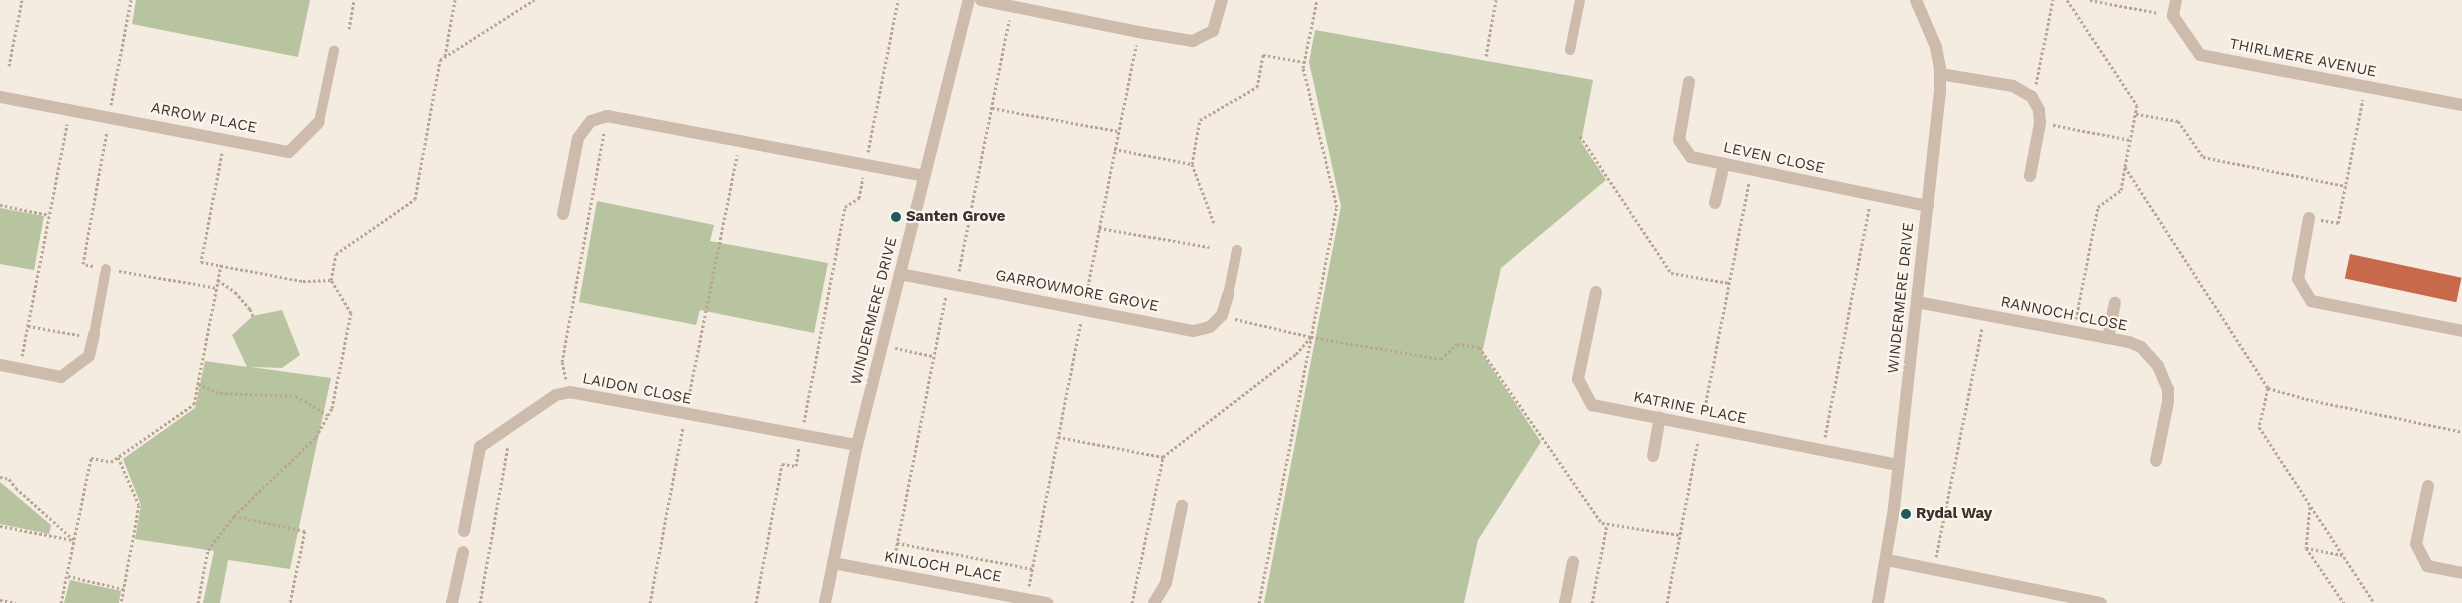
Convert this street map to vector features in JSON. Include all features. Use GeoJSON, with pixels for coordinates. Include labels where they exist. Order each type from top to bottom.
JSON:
{"type":"FeatureCollection","features":[{"type":"Feature","properties":{"kind":"street","name":"WINDERMERE DRIVE"},"geometry":{"type":"LineString","coordinates":[[825,603],[857,445],[969,0]]}},
{"type":"Feature","properties":{"kind":"street"},"geometry":{"type":"LineString","coordinates":[[981,0],[1138,32],[1193,41],[1213,31],[1222,0]]}},
{"type":"Feature","properties":{"kind":"street","name":"WINDERMERE DRIVE"},"geometry":{"type":"LineString","coordinates":[[1878,603],[1887,560],[1899,465],[1918,302],[1940,74],[1933,37],[1916,0]]}},
{"type":"Feature","properties":{"kind":"street"},"geometry":{"type":"LineString","coordinates":[[2173,16],[2176,0]]}},
{"type":"Feature","properties":{"kind":"street","name":"THIRLMERE AVENUE"},"geometry":{"type":"LineString","coordinates":[[2173,16],[2200,55],[2462,105]]}},
{"type":"Feature","properties":{"kind":"street"},"geometry":{"type":"LineString","coordinates":[[1940,74],[2013,86],[2030,95],[2039,110],[2040,123],[2030,176]]}},
{"type":"Feature","properties":{"kind":"street","name":"LEVEN CLOSE"},"geometry":{"type":"LineString","coordinates":[[1689,82],[1679,140],[1691,158],[1928,206]]}},
{"type":"Feature","properties":{"kind":"street","name":"ARROW PLACE"},"geometry":{"type":"LineString","coordinates":[[0,97],[225,138],[290,152],[320,122]]}},
{"type":"Feature","properties":{"kind":"street"},"geometry":{"type":"LineString","coordinates":[[563,214],[578,138],[591,121],[608,116],[924,176]]}},
{"type":"Feature","properties":{"kind":"street"},"geometry":{"type":"LineString","coordinates":[[1715,203],[1724,164]]}},
{"type":"Feature","properties":{"kind":"street"},"geometry":{"type":"LineString","coordinates":[[2309,218],[2298,280],[2311,301],[2462,331]]}},
{"type":"Feature","properties":{"kind":"street","name":"GARROWMORE GROVE"},"geometry":{"type":"LineString","coordinates":[[900,274],[1194,331],[1210,327],[1222,315]]}},
{"type":"Feature","properties":{"kind":"street","name":"KATRINE PLACE"},"geometry":{"type":"LineString","coordinates":[[1596,292],[1578,379],[1592,405],[1899,465]]}},
{"type":"Feature","properties":{"kind":"street"},"geometry":{"type":"LineString","coordinates":[[1222,315],[1228,295]]}},
{"type":"Feature","properties":{"kind":"street","name":"RANNOCH CLOSE"},"geometry":{"type":"LineString","coordinates":[[1918,302],[2130,342],[2140,347],[2158,366],[2166,381],[2168,402],[2156,461]]}},
{"type":"Feature","properties":{"kind":"street"},"geometry":{"type":"LineString","coordinates":[[2108,338],[2114,303]]}},
{"type":"Feature","properties":{"kind":"street"},"geometry":{"type":"LineString","coordinates":[[0,365],[62,377],[89,356],[94,336]]}},
{"type":"Feature","properties":{"kind":"street","name":"LAIDON CLOSE"},"geometry":{"type":"LineString","coordinates":[[464,531],[480,447],[512,423],[556,396],[570,392],[685,415],[857,445]]}},
{"type":"Feature","properties":{"kind":"street"},"geometry":{"type":"LineString","coordinates":[[1654,456],[1660,418]]}},
{"type":"Feature","properties":{"kind":"street"},"geometry":{"type":"LineString","coordinates":[[2428,486],[2416,544],[2428,566],[2462,573]]}},
{"type":"Feature","properties":{"kind":"street"},"geometry":{"type":"LineString","coordinates":[[1154,603],[1166,583],[1182,506]]}},
{"type":"Feature","properties":{"kind":"street"},"geometry":{"type":"LineString","coordinates":[[452,603],[463,552]]}},
{"type":"Feature","properties":{"kind":"street"},"geometry":{"type":"LineString","coordinates":[[1887,560],[2101,603]]}},
{"type":"Feature","properties":{"kind":"street"},"geometry":{"type":"LineString","coordinates":[[1565,603],[1573,562]]}},
{"type":"Feature","properties":{"kind":"street","name":"KINLOCH PLACE"},"geometry":{"type":"LineString","coordinates":[[833,563],[1047,603]]}},
{"type":"Feature","properties":{"kind":"lane"},"geometry":{"type":"LineString","coordinates":[[1570,50],[1580,0]]}},
{"type":"Feature","properties":{"kind":"lane","name":"ARROW PLACE"},"geometry":{"type":"LineString","coordinates":[[320,122],[334,51]]}},
{"type":"Feature","properties":{"kind":"lane"},"geometry":{"type":"LineString","coordinates":[[1228,295],[1237,250]]}},
{"type":"Feature","properties":{"kind":"lane"},"geometry":{"type":"LineString","coordinates":[[94,336],[106,269]]}},
{"type":"Feature","properties":{"kind":"path"},"geometry":{"type":"LineString","coordinates":[[9,66],[22,0]]}},
{"type":"Feature","properties":{"kind":"path"},"geometry":{"type":"LineString","coordinates":[[131,0],[83,264],[217,288]]}},
{"type":"Feature","properties":{"kind":"path"},"geometry":{"type":"LineString","coordinates":[[349,29],[354,0]]}},
{"type":"Feature","properties":{"kind":"path"},"geometry":{"type":"LineString","coordinates":[[445,56],[456,0]]}},
{"type":"Feature","properties":{"kind":"path"},"geometry":{"type":"LineString","coordinates":[[198,603],[208,550],[234,516],[316,437],[332,408],[351,313],[331,280],[336,254],[415,199],[440,60],[534,0]]}},
{"type":"Feature","properties":{"kind":"path"},"geometry":{"type":"LineString","coordinates":[[756,603],[782,464],[796,466],[845,207],[859,198],[898,0]]}},
{"type":"Feature","properties":{"kind":"path"},"geometry":{"type":"LineString","coordinates":[[1259,603],[1337,207],[1303,68],[1317,0]]}},
{"type":"Feature","properties":{"kind":"path"},"geometry":{"type":"LineString","coordinates":[[1486,56],[1496,0]]}},
{"type":"Feature","properties":{"kind":"path"},"geometry":{"type":"LineString","coordinates":[[2030,95],[2036,87],[2053,0]]}},
{"type":"Feature","properties":{"kind":"path"},"geometry":{"type":"LineString","coordinates":[[2067,0],[2137,105],[2121,190],[2098,207],[2074,332]]}},
{"type":"Feature","properties":{"kind":"path"},"geometry":{"type":"LineString","coordinates":[[2090,0],[2173,16]]}},
{"type":"Feature","properties":{"kind":"path"},"geometry":{"type":"LineString","coordinates":[[891,574],[934,356],[992,108],[1011,7]]}},
{"type":"Feature","properties":{"kind":"path"},"geometry":{"type":"LineString","coordinates":[[1027,599],[1138,32]]}},
{"type":"Feature","properties":{"kind":"path"},"geometry":{"type":"LineString","coordinates":[[1214,223],[1192,164],[1200,120],[1257,88],[1264,55],[1305,62]]}},
{"type":"Feature","properties":{"kind":"path"},"geometry":{"type":"LineString","coordinates":[[2309,218],[2338,224],[2365,86]]}},
{"type":"Feature","properties":{"kind":"path"},"geometry":{"type":"LineString","coordinates":[[992,108],[1118,131]]}},
{"type":"Feature","properties":{"kind":"path"},"geometry":{"type":"LineString","coordinates":[[20,369],[70,110]]}},
{"type":"Feature","properties":{"kind":"path"},"geometry":{"type":"LineString","coordinates":[[2136,114],[2178,121],[2203,157],[2346,186]]}},
{"type":"Feature","properties":{"kind":"path"},"geometry":{"type":"LineString","coordinates":[[570,392],[562,362],[608,116]]}},
{"type":"Feature","properties":{"kind":"path"},"geometry":{"type":"LineString","coordinates":[[2040,123],[2131,140]]}},
{"type":"Feature","properties":{"kind":"path"},"geometry":{"type":"LineString","coordinates":[[1580,136],[1672,273],[1729,283]]}},
{"type":"Feature","properties":{"kind":"path"},"geometry":{"type":"LineString","coordinates":[[225,138],[201,262],[303,281],[331,280]]}},
{"type":"Feature","properties":{"kind":"path"},"geometry":{"type":"LineString","coordinates":[[650,603],[685,415],[740,141]]}},
{"type":"Feature","properties":{"kind":"path"},"geometry":{"type":"LineString","coordinates":[[1114,149],[1192,164]]}},
{"type":"Feature","properties":{"kind":"path"},"geometry":{"type":"LineString","coordinates":[[2125,167],[2268,388],[2306,399],[2462,432]]}},
{"type":"Feature","properties":{"kind":"path"},"geometry":{"type":"LineString","coordinates":[[1667,603],[1751,170]]}},
{"type":"Feature","properties":{"kind":"path"},"geometry":{"type":"LineString","coordinates":[[1822,450],[1871,195]]}},
{"type":"Feature","properties":{"kind":"path"},"geometry":{"type":"LineString","coordinates":[[0,205],[50,214]]}},
{"type":"Feature","properties":{"kind":"path"},"geometry":{"type":"LineString","coordinates":[[1099,228],[1209,247]]}},
{"type":"Feature","properties":{"kind":"path"},"geometry":{"type":"LineString","coordinates":[[62,603],[91,458],[111,462],[194,404],[221,266]]}},
{"type":"Feature","properties":{"kind":"path"},"geometry":{"type":"LineString","coordinates":[[218,280],[235,292],[250,309],[253,316]]}},
{"type":"Feature","properties":{"kind":"path"},"geometry":{"type":"LineString","coordinates":[[1222,315],[1252,325],[1311,337],[1441,359],[1457,344],[1480,347],[1602,523],[1680,536]]}},
{"type":"Feature","properties":{"kind":"path"},"geometry":{"type":"LineString","coordinates":[[1934,568],[1985,315]]}},
{"type":"Feature","properties":{"kind":"path"},"geometry":{"type":"LineString","coordinates":[[28,326],[94,336]]}},
{"type":"Feature","properties":{"kind":"path"},"geometry":{"type":"LineString","coordinates":[[1132,603],[1163,457],[1296,354],[1311,337]]}},
{"type":"Feature","properties":{"kind":"path"},"geometry":{"type":"LineString","coordinates":[[882,345],[934,356]]}},
{"type":"Feature","properties":{"kind":"path"},"geometry":{"type":"LineString","coordinates":[[198,384],[220,393],[296,396],[328,415]]}},
{"type":"Feature","properties":{"kind":"path"},"geometry":{"type":"LineString","coordinates":[[2268,388],[2260,427],[2374,603]]}},
{"type":"Feature","properties":{"kind":"path"},"geometry":{"type":"LineString","coordinates":[[480,603],[512,423]]}},
{"type":"Feature","properties":{"kind":"path"},"geometry":{"type":"LineString","coordinates":[[1058,437],[1163,457]]}},
{"type":"Feature","properties":{"kind":"path"},"geometry":{"type":"LineString","coordinates":[[118,457],[139,505],[122,589],[121,603]]}},
{"type":"Feature","properties":{"kind":"path"},"geometry":{"type":"LineString","coordinates":[[0,477],[9,479],[16,488],[75,540]]}},
{"type":"Feature","properties":{"kind":"path"},"geometry":{"type":"LineString","coordinates":[[2310,506],[2306,548],[2344,603]]}},
{"type":"Feature","properties":{"kind":"path"},"geometry":{"type":"LineString","coordinates":[[234,516],[305,530],[290,603]]}},
{"type":"Feature","properties":{"kind":"path"},"geometry":{"type":"LineString","coordinates":[[1592,603],[1608,524]]}},
{"type":"Feature","properties":{"kind":"path"},"geometry":{"type":"LineString","coordinates":[[0,526],[75,540]]}},
{"type":"Feature","properties":{"kind":"path"},"geometry":{"type":"LineString","coordinates":[[897,543],[1032,570]]}},
{"type":"Feature","properties":{"kind":"path"},"geometry":{"type":"LineString","coordinates":[[2306,548],[2343,555]]}},
{"type":"Feature","properties":{"kind":"path"},"geometry":{"type":"LineString","coordinates":[[68,576],[122,589]]}},
{"type":"Feature","properties":{"kind":"path"},"geometry":{"type":"LineString","coordinates":[[0,600],[16,603]]}},
{"type":"Feature","properties":{"kind":"green space"},"geometry":{"type":"Polygon","coordinates":[[[136,0],[310,0],[298,57],[132,24],[136,0]]]}},
{"type":"Feature","properties":{"kind":"green space"},"geometry":{"type":"Polygon","coordinates":[[[1315,30],[1593,80],[1581,142],[1606,180],[1501,268],[1482,353],[1541,442],[1478,540],[1464,603],[1264,603],[1341,206],[1309,62],[1315,30]]]}},
{"type":"Feature","properties":{"kind":"green space"},"geometry":{"type":"Polygon","coordinates":[[[597,201],[714,225],[710,241],[828,263],[814,333],[700,310],[696,325],[579,302],[597,201]]]}},
{"type":"Feature","properties":{"kind":"green space"},"geometry":{"type":"Polygon","coordinates":[[[0,208],[44,216],[34,270],[0,264],[0,208]]]}},
{"type":"Feature","properties":{"kind":"green space"},"geometry":{"type":"Polygon","coordinates":[[[282,310],[300,355],[282,368],[251,367],[331,378],[290,569],[228,560],[220,603],[203,603],[214,551],[135,539],[141,505],[123,459],[195,408],[205,361],[247,367],[232,335],[253,316],[282,310]]]}},
{"type":"Feature","properties":{"kind":"green space"},"geometry":{"type":"Polygon","coordinates":[[[0,482],[51,525],[49,534],[0,524],[0,482]]]}},
{"type":"Feature","properties":{"kind":"green space"},"geometry":{"type":"Polygon","coordinates":[[[70,580],[121,591],[119,603],[64,603],[70,580]]]}},
{"type":"Feature","properties":{"kind":"building"},"geometry":{"type":"Polygon","coordinates":[[[2350,254],[2462,278],[2456,302],[2345,278],[2350,254]]]}},
{"type":"Feature","properties":{"kind":"place","name":"Santen Grove"},"geometry":{"type":"Point","coordinates":[896,217]}},
{"type":"Feature","properties":{"kind":"place","name":"Rydal Way"},"geometry":{"type":"Point","coordinates":[1906,514]}}]}
